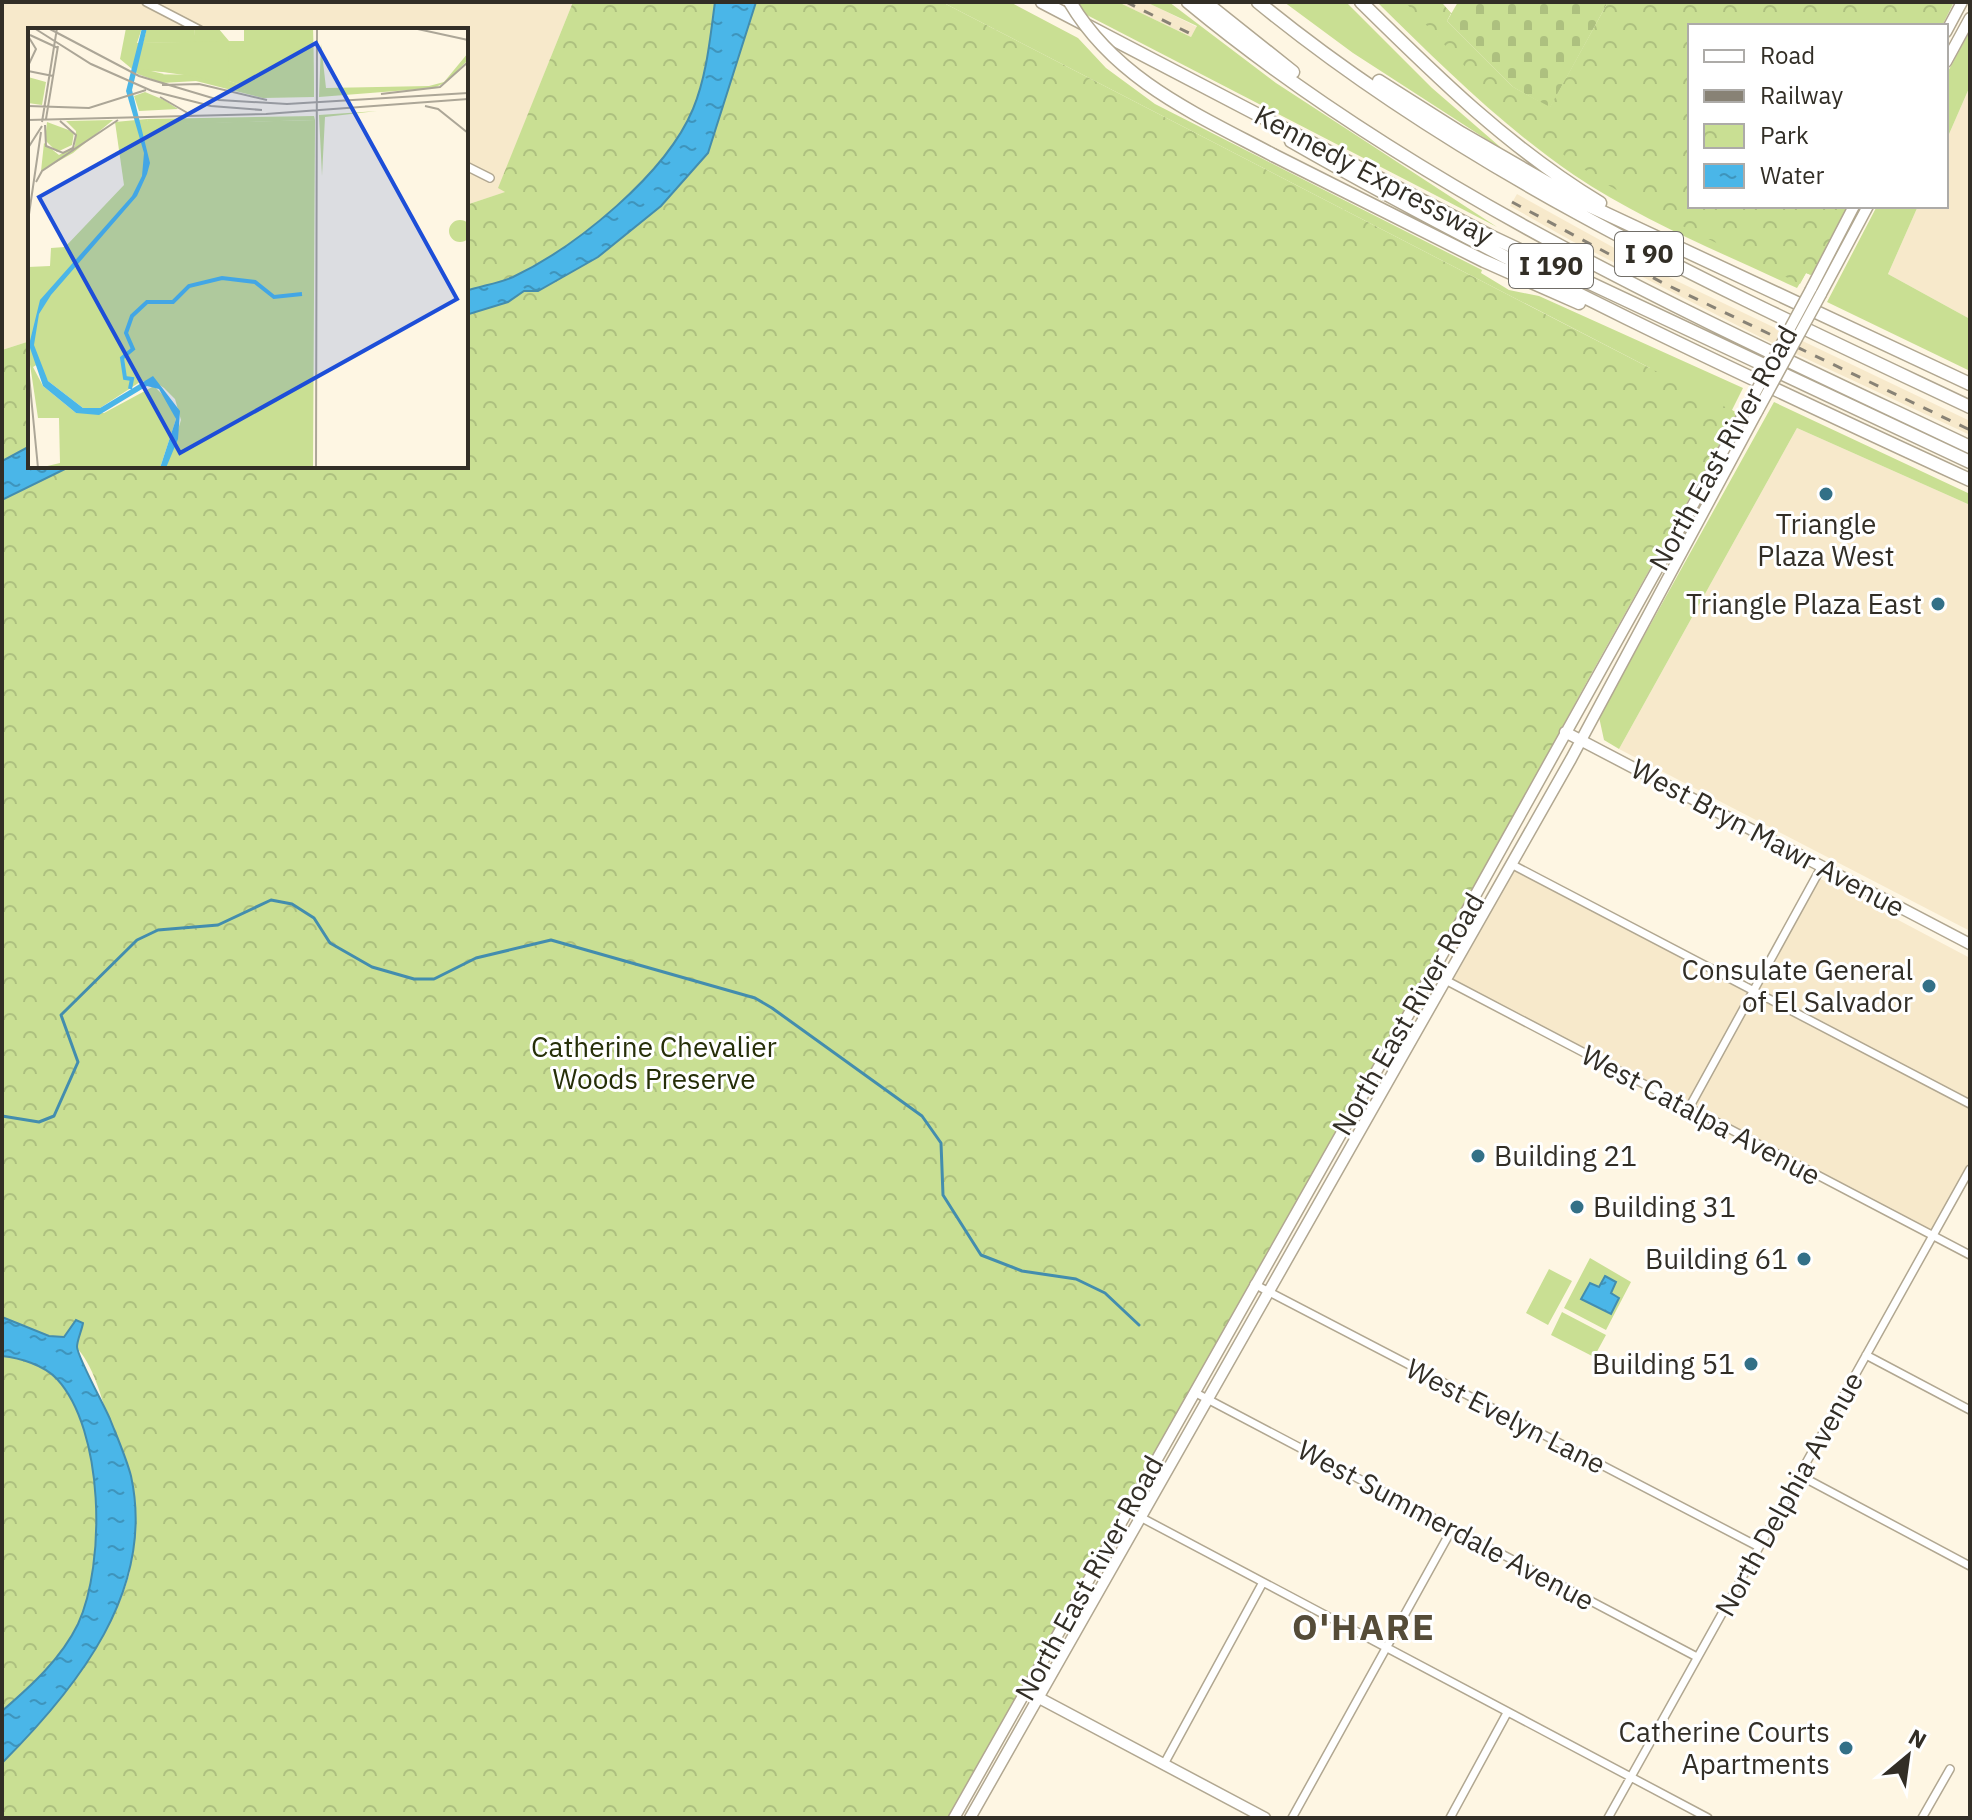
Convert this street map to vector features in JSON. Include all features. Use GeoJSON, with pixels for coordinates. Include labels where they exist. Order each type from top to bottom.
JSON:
{"type":"FeatureCollection","features":[{"type":"Feature","properties":{"kind":"highway","name":"Kennedy Expressway"},"geometry":{"type":"LineString","coordinates":[[1042,2],[1490,236],[1970,462]]}},
{"type":"Feature","properties":{"kind":"highway"},"geometry":{"type":"LineString","coordinates":[[1070,2],[1098,42],[1140,80],[1273,155],[1484,261],[1667,339]]}},
{"type":"Feature","properties":{"kind":"highway","name":"I 90"},"geometry":{"type":"LineString","coordinates":[[1188,2],[1258,57],[1385,142],[1520,225],[1647,293],[1970,447]]}},
{"type":"Feature","properties":{"kind":"highway","name":"I 90"},"geometry":{"type":"LineString","coordinates":[[1205,2],[1385,142]]}},
{"type":"Feature","properties":{"kind":"highway","name":"I 90"},"geometry":{"type":"LineString","coordinates":[[1258,2],[1438,130],[1630,244],[1970,407]]}},
{"type":"Feature","properties":{"kind":"highway","name":"I 190"},"geometry":{"type":"LineString","coordinates":[[1361,2],[1515,146],[1577,189],[1655,234],[1970,384]]}},
{"type":"Feature","properties":{"kind":"highway"},"geometry":{"type":"LineString","coordinates":[[1140,53],[1461,235],[1667,339],[1970,480]]}},
{"type":"Feature","properties":{"kind":"highway"},"geometry":{"type":"LineString","coordinates":[[1346,67],[1381,81],[1551,187],[1655,234]]}},
{"type":"Feature","properties":{"kind":"main road"},"geometry":{"type":"LineString","coordinates":[[1948,28],[1962,2]]}},
{"type":"Feature","properties":{"kind":"main road"},"geometry":{"type":"LineString","coordinates":[[1948,58],[1970,18]]}},
{"type":"Feature","properties":{"kind":"main road","name":"North East River Road"},"geometry":{"type":"LineString","coordinates":[[970,1818],[1581,740],[1853,208]]}},
{"type":"Feature","properties":{"kind":"main road","name":"North East River Road"},"geometry":{"type":"LineString","coordinates":[[954,1818],[1565,732],[1821,294],[1867,208]]}},
{"type":"Feature","properties":{"kind":"main road","name":"West Bryn Mawr Avenue"},"geometry":{"type":"LineString","coordinates":[[1565,732],[1970,944]]}},
{"type":"Feature","properties":{"kind":"main road"},"geometry":{"type":"LineString","coordinates":[[1026,1691],[1265,1818]]}},
{"type":"Feature","properties":{"kind":"street"},"geometry":{"type":"LineString","coordinates":[[146,2],[196,28]]}},
{"type":"Feature","properties":{"kind":"street"},"geometry":{"type":"LineString","coordinates":[[468,167],[490,178]]}},
{"type":"Feature","properties":{"kind":"street"},"geometry":{"type":"LineString","coordinates":[[1511,864],[1970,1104]]}},
{"type":"Feature","properties":{"kind":"street"},"geometry":{"type":"LineString","coordinates":[[1689,1108],[1822,866]]}},
{"type":"Feature","properties":{"kind":"street","name":"West Catalpa Avenue"},"geometry":{"type":"LineString","coordinates":[[1432,973],[1970,1255]]}},
{"type":"Feature","properties":{"kind":"street","name":"North Delphia Avenue"},"geometry":{"type":"LineString","coordinates":[[1608,1818],[1970,1169]]}},
{"type":"Feature","properties":{"kind":"street","name":"West Evelyn Lane"},"geometry":{"type":"LineString","coordinates":[[1254,1284],[1759,1547]]}},
{"type":"Feature","properties":{"kind":"street"},"geometry":{"type":"LineString","coordinates":[[1866,1355],[1970,1410]]}},
{"type":"Feature","properties":{"kind":"street","name":"West Summerdale Avenue"},"geometry":{"type":"LineString","coordinates":[[1194,1392],[1697,1657]]}},
{"type":"Feature","properties":{"kind":"street"},"geometry":{"type":"LineString","coordinates":[[1799,1475],[1970,1566]]}},
{"type":"Feature","properties":{"kind":"street"},"geometry":{"type":"LineString","coordinates":[[1127,1510],[1708,1818]]}},
{"type":"Feature","properties":{"kind":"street"},"geometry":{"type":"LineString","coordinates":[[1292,1818],[1452,1529]]}},
{"type":"Feature","properties":{"kind":"street"},"geometry":{"type":"LineString","coordinates":[[1164,1764],[1262,1584]]}},
{"type":"Feature","properties":{"kind":"street"},"geometry":{"type":"LineString","coordinates":[[1450,1818],[1507,1713]]}},
{"type":"Feature","properties":{"kind":"street"},"geometry":{"type":"LineString","coordinates":[[1922,1818],[1950,1769]]}},
{"type":"Feature","properties":{"kind":"shaded area"},"geometry":{"type":"Polygon","coordinates":[[[2,2],[573,2],[499,187],[506,192],[468,204],[468,28],[28,28],[28,342],[2,350],[2,2]]]}},
{"type":"Feature","properties":{"kind":"shaded area"},"geometry":{"type":"Polygon","coordinates":[[[1118,2],[1147,2],[1197,27],[1191,37],[1118,2]]]}},
{"type":"Feature","properties":{"kind":"shaded area"},"geometry":{"type":"Polygon","coordinates":[[[1970,86],[1970,319],[1888,274],[1917,208],[1948,208],[1948,136],[1970,86]]]}},
{"type":"Feature","properties":{"kind":"shaded area"},"geometry":{"type":"Polygon","coordinates":[[[1517,194],[1656,271],[1970,421],[1970,435],[1766,340],[1570,240],[1510,206],[1517,194]]]}},
{"type":"Feature","properties":{"kind":"shaded area"},"geometry":{"type":"Polygon","coordinates":[[[1797,428],[1970,505],[1970,931],[1619,749],[1797,428]]]}},
{"type":"Feature","properties":{"kind":"shaded area"},"geometry":{"type":"Polygon","coordinates":[[[1516,867],[1754,992],[1817,877],[1970,958],[1970,1168],[1934,1235],[1452,982],[1516,867]]]}},
{"type":"Feature","properties":{"kind":"green space","name":"Catherine Chevalier Woods Preserve"},"geometry":{"type":"Polygon","coordinates":[[[573,2],[942,2],[1737,413],[1629,602],[1507,831],[948,1818],[2,1818],[2,1763],[42,1721],[95,1651],[121,1599],[130,1572],[120,1482],[105,1410],[95,1379],[82,1354],[66,1339],[42,1334],[2,1317],[2,350],[28,342],[28,468],[468,468],[468,204],[505,192],[498,188],[573,2]]]}},
{"type":"Feature","properties":{"kind":"green space"},"geometry":{"type":"Polygon","coordinates":[[[942,2],[1010,2],[1078,38],[1106,68],[1155,104],[1482,270],[1481,273],[1509,290],[1539,296],[1743,388],[1732,410],[1737,413],[1551,746],[1650,368],[942,2]]]}},
{"type":"Feature","properties":{"kind":"green space"},"geometry":{"type":"Polygon","coordinates":[[[1077,2],[1118,2],[1191,37],[1197,26],[1146,2],[1169,2],[1276,83],[1497,227],[1083,13],[1077,2]]]}},
{"type":"Feature","properties":{"kind":"green space"},"geometry":{"type":"Polygon","coordinates":[[[1284,2],[1346,2],[1432,88],[1506,152],[1353,53],[1284,2]]]}},
{"type":"Feature","properties":{"kind":"green space"},"geometry":{"type":"Polygon","coordinates":[[[1377,2],[1441,2],[1451,13],[1437,36],[1688,205],[1688,208],[1847,208],[1811,275],[1806,273],[1797,288],[1655,222],[1600,192],[1547,156],[1448,71],[1377,2]]]}},
{"type":"Feature","properties":{"kind":"green space"},"geometry":{"type":"Polygon","coordinates":[[[1405,2],[1441,2],[1451,13],[1447,21],[1513,87],[1550,107],[1608,2],[1954,2],[1943,24],[1688,24],[1688,208],[1847,208],[1811,275],[1806,273],[1800,284],[1681,226],[1595,177],[1545,141],[1463,64],[1405,2]]]}},
{"type":"Feature","properties":{"kind":"green space"},"geometry":{"type":"Polygon","coordinates":[[[1458,2],[1608,2],[1550,108],[1513,87],[1447,21],[1458,2]]]}},
{"type":"Feature","properties":{"kind":"green space"},"geometry":{"type":"Polygon","coordinates":[[[1970,31],[1970,86],[1948,136],[1948,71],[1970,31]]]}},
{"type":"Feature","properties":{"kind":"green space"},"geometry":{"type":"Polygon","coordinates":[[[1876,208],[1917,208],[1888,274],[1970,319],[1970,371],[1827,302],[1876,208]]]}},
{"type":"Feature","properties":{"kind":"green space"},"geometry":{"type":"Polygon","coordinates":[[[1774,402],[1970,494],[1970,505],[1797,428],[1619,749],[1604,740],[1599,717],[1774,402]]]}},
{"type":"Feature","properties":{"kind":"green space"},"geometry":{"type":"Polygon","coordinates":[[[1590,1258],[1631,1282],[1606,1330],[1564,1308],[1590,1258]]]}},
{"type":"Feature","properties":{"kind":"green space"},"geometry":{"type":"Polygon","coordinates":[[[1549,1269],[1572,1281],[1548,1325],[1526,1313],[1549,1269]]]}},
{"type":"Feature","properties":{"kind":"green space"},"geometry":{"type":"Polygon","coordinates":[[[1562,1312],[1606,1335],[1594,1357],[1551,1335],[1562,1312]]]}},
{"type":"Feature","properties":{"kind":"green space"},"geometry":{"type":"Polygon","coordinates":[[[2,1356],[39,1366],[57,1379],[73,1402],[92,1463],[96,1533],[87,1598],[78,1624],[54,1660],[2,1711],[2,1356]]]}},
{"type":"Feature","properties":{"kind":"water"},"geometry":{"type":"Polygon","coordinates":[[[715,2],[756,2],[708,153],[661,206],[598,257],[538,291],[524,291],[508,302],[468,314],[468,290],[513,277],[538,264],[591,228],[641,183],[680,134],[693,109],[707,56],[715,2]]]}},
{"type":"Feature","properties":{"kind":"water"},"geometry":{"type":"Polygon","coordinates":[[[28,447],[28,468],[67,468],[2,500],[2,461],[28,447]]]}},
{"type":"Feature","properties":{"kind":"water"},"geometry":{"type":"Polygon","coordinates":[[[1605,1276],[1616,1282],[1611,1293],[1619,1298],[1611,1314],[1581,1299],[1590,1283],[1599,1287],[1605,1276]]]}},
{"type":"Feature","properties":{"kind":"water"},"geometry":{"type":"Polygon","coordinates":[[[2,1317],[49,1336],[64,1337],[76,1320],[83,1323],[77,1344],[78,1353],[127,1462],[136,1518],[132,1558],[121,1597],[104,1634],[57,1703],[2,1763],[2,1711],[54,1660],[78,1624],[93,1567],[96,1498],[92,1463],[73,1402],[57,1379],[39,1366],[2,1356],[2,1317]]]}},
{"type":"Feature","properties":{"kind":"waterway"},"geometry":{"type":"LineString","coordinates":[[2,1116],[39,1122],[54,1116],[78,1062],[61,1015],[137,940],[158,930],[218,925],[271,900],[292,904],[314,918],[330,943],[372,967],[414,979],[434,979],[476,958],[551,940],[755,998],[772,1008],[922,1116],[941,1143],[943,1195],[981,1255],[1022,1271],[1076,1279],[1105,1293],[1139,1325]]}},
{"type":"Feature","properties":{"kind":"railway"},"geometry":{"type":"LineString","coordinates":[[1126,2],[1193,35]]}},
{"type":"Feature","properties":{"kind":"railway"},"geometry":{"type":"LineString","coordinates":[[1512,202],[1663,283],[1970,430]]}},
{"type":"Feature","properties":{"kind":"place","name":"Triangle Plaza West"},"geometry":{"type":"Point","coordinates":[1826,494]}},
{"type":"Feature","properties":{"kind":"place","name":"Triangle Plaza East"},"geometry":{"type":"Point","coordinates":[1938,604]}},
{"type":"Feature","properties":{"kind":"place","name":"Consulate General of El Salvador"},"geometry":{"type":"Point","coordinates":[1929,986]}},
{"type":"Feature","properties":{"kind":"place","name":"Building 21"},"geometry":{"type":"Point","coordinates":[1478,1156]}},
{"type":"Feature","properties":{"kind":"place","name":"Building 31"},"geometry":{"type":"Point","coordinates":[1577,1207]}},
{"type":"Feature","properties":{"kind":"place","name":"Building 61"},"geometry":{"type":"Point","coordinates":[1804,1259]}},
{"type":"Feature","properties":{"kind":"place","name":"Building 51"},"geometry":{"type":"Point","coordinates":[1751,1364]}},
{"type":"Feature","properties":{"kind":"place","name":"Catherine Courts Apartments"},"geometry":{"type":"Point","coordinates":[1846,1748]}},
{"type":"Feature","properties":{"kind":"district","name":"O'HARE"},"geometry":{"type":"Point","coordinates":[1364,1627]}}]}
